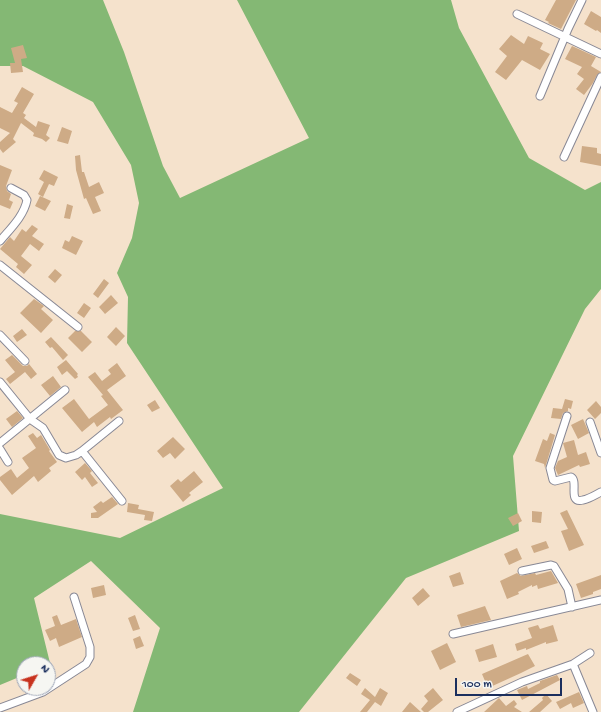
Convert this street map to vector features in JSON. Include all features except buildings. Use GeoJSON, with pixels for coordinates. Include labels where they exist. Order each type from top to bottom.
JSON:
{"type":"FeatureCollection","features":[{"type":"Feature","properties":{"kind":"street"},"geometry":{"type":"LineString","coordinates":[[540,96],[582,0]]}},
{"type":"Feature","properties":{"kind":"street"},"geometry":{"type":"LineString","coordinates":[[517,14],[601,54]]}},
{"type":"Feature","properties":{"kind":"street"},"geometry":{"type":"LineString","coordinates":[[564,157],[601,77]]}},
{"type":"Feature","properties":{"kind":"street"},"geometry":{"type":"LineString","coordinates":[[0,241],[15,223],[27,200],[24,195],[11,188]]}},
{"type":"Feature","properties":{"kind":"street"},"geometry":{"type":"LineString","coordinates":[[0,265],[78,327]]}},
{"type":"Feature","properties":{"kind":"street"},"geometry":{"type":"LineString","coordinates":[[0,335],[25,360]]}},
{"type":"Feature","properties":{"kind":"street"},"geometry":{"type":"LineString","coordinates":[[0,382],[30,419],[43,428],[59,455],[66,458],[76,455],[82,451],[119,421]]}},
{"type":"Feature","properties":{"kind":"street"},"geometry":{"type":"LineString","coordinates":[[0,443],[65,390]]}},
{"type":"Feature","properties":{"kind":"street"},"geometry":{"type":"LineString","coordinates":[[567,416],[550,468],[553,480],[573,478],[575,480],[573,495],[575,499],[578,500],[582,500],[601,492]]}},
{"type":"Feature","properties":{"kind":"street"},"geometry":{"type":"LineString","coordinates":[[590,422],[601,453]]}},
{"type":"Feature","properties":{"kind":"street"},"geometry":{"type":"LineString","coordinates":[[0,449],[8,462]]}},
{"type":"Feature","properties":{"kind":"street"},"geometry":{"type":"LineString","coordinates":[[82,451],[122,501]]}},
{"type":"Feature","properties":{"kind":"street"},"geometry":{"type":"LineString","coordinates":[[522,571],[550,565],[554,566],[568,589],[572,607]]}},
{"type":"Feature","properties":{"kind":"street"},"geometry":{"type":"LineString","coordinates":[[0,708],[43,692],[86,664],[90,657],[90,647],[74,597]]}},
{"type":"Feature","properties":{"kind":"street"},"geometry":{"type":"LineString","coordinates":[[453,634],[601,600]]}},
{"type":"Feature","properties":{"kind":"street"},"geometry":{"type":"LineString","coordinates":[[457,712],[466,710],[522,682],[574,664],[590,653]]}},
{"type":"Feature","properties":{"kind":"street"},"geometry":{"type":"LineString","coordinates":[[574,664],[594,712]]}},
{"type":"Feature","properties":{"kind":"green space"},"geometry":{"type":"Polygon","coordinates":[[[0,0],[103,0],[124,52],[163,166],[180,198],[309,138],[237,0],[451,0],[459,28],[529,158],[585,190],[601,182],[601,289],[585,309],[513,456],[519,531],[406,578],[299,712],[133,712],[160,628],[91,561],[34,598],[48,656],[16,656],[16,678],[0,685],[0,514],[120,538],[223,488],[127,343],[128,297],[117,273],[132,238],[139,203],[131,165],[93,102],[23,66],[0,66],[0,0]]]}}]}
